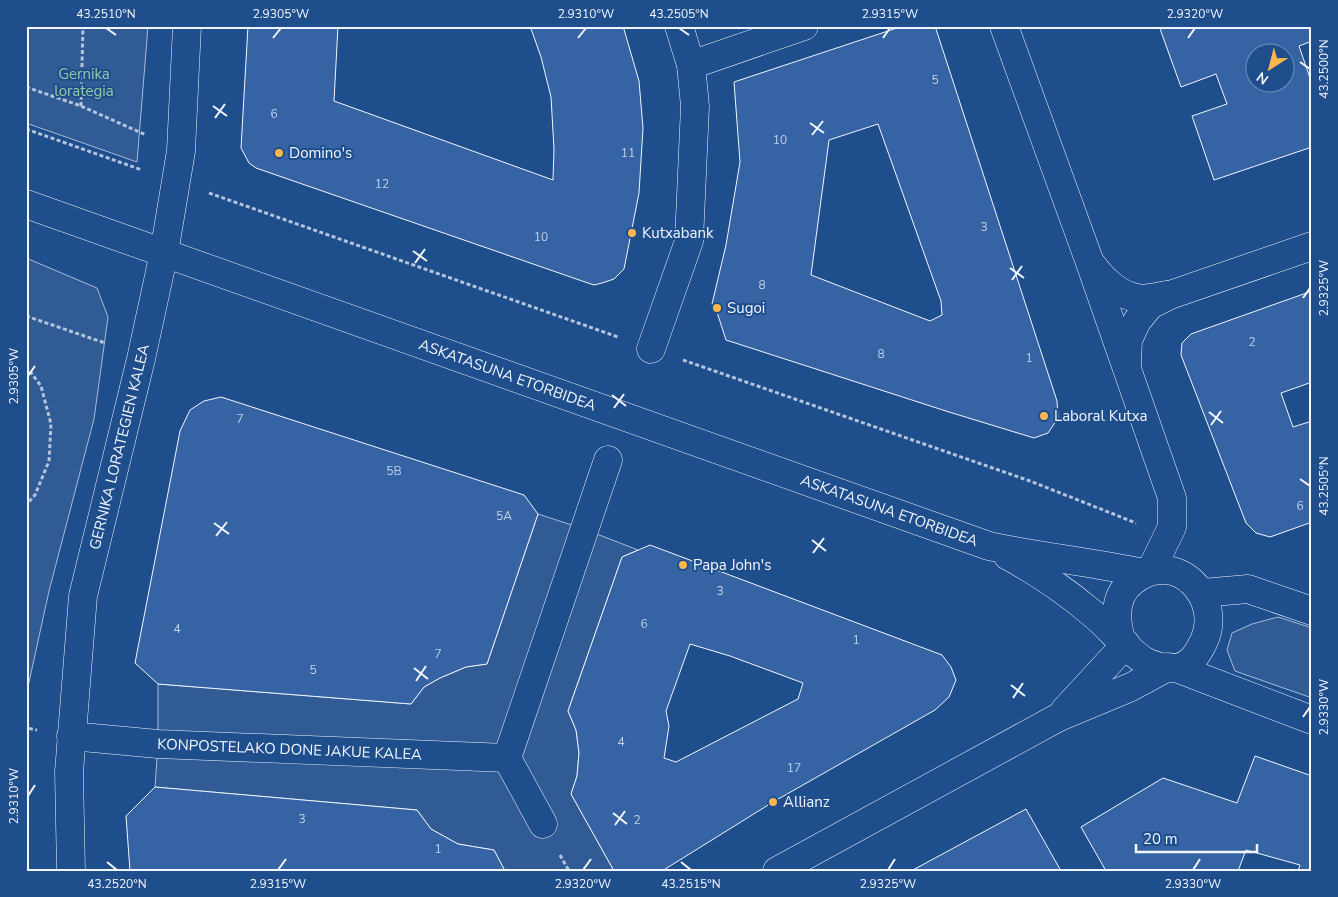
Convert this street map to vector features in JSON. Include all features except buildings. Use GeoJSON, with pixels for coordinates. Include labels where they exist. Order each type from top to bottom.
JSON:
{"type":"FeatureCollection","features":[{"type":"Feature","properties":{"kind":"street","name":"GERNIKA LORATEGIEN KALEA"},"geometry":{"type":"LineString","coordinates":[[71,871],[69,772],[83,596],[141,359],[164,253],[180,151],[187,26]]}},
{"type":"Feature","properties":{"kind":"street"},"geometry":{"type":"LineString","coordinates":[[651,349],[689,240],[695,106],[691,65],[680,26]]}},
{"type":"Feature","properties":{"kind":"street"},"geometry":{"type":"LineString","coordinates":[[691,65],[804,26]]}},
{"type":"Feature","properties":{"kind":"street"},"geometry":{"type":"LineString","coordinates":[[1004,26],[1089,260],[1172,498],[1172,527],[1147,571],[1126,586],[1120,597],[1116,622],[1123,642],[1144,661],[1172,668],[1312,720]]}},
{"type":"Feature","properties":{"kind":"street","name":"ASKATASUNA ETORBIDEA"},"geometry":{"type":"LineString","coordinates":[[26,204],[989,546],[1040,557],[1147,571]]}},
{"type":"Feature","properties":{"kind":"street"},"geometry":{"type":"LineString","coordinates":[[1127,370],[1128,340],[1137,321],[1150,305],[1170,295],[1312,246]]}},
{"type":"Feature","properties":{"kind":"street"},"geometry":{"type":"LineString","coordinates":[[1089,260],[1101,276],[1118,290],[1131,296],[1137,298],[1170,295]]}},
{"type":"Feature","properties":{"kind":"street"},"geometry":{"type":"LineString","coordinates":[[543,824],[507,758],[608,460]]}},
{"type":"Feature","properties":{"kind":"street","name":"ASKATASUNA ETORBIDEA"},"geometry":{"type":"LineString","coordinates":[[989,546],[1025,566],[1055,586],[1092,614],[1123,642]]}},
{"type":"Feature","properties":{"kind":"street"},"geometry":{"type":"LineString","coordinates":[[777,871],[1059,717],[1172,668],[1188,663],[1197,656],[1205,638],[1208,613],[1202,593],[1179,572],[1165,569],[1147,571]]}},
{"type":"Feature","properties":{"kind":"street"},"geometry":{"type":"LineString","coordinates":[[1202,593],[1248,589],[1312,611]]}},
{"type":"Feature","properties":{"kind":"street"},"geometry":{"type":"LineString","coordinates":[[1059,717],[1123,642]]}},
{"type":"Feature","properties":{"kind":"street","name":"KONPOSTELAKO DONE JAKUE KALEA"},"geometry":{"type":"LineString","coordinates":[[71,736],[158,744],[507,758]]}},
{"type":"Feature","properties":{"kind":"path"},"geometry":{"type":"LineString","coordinates":[[81,106],[82,26]]}},
{"type":"Feature","properties":{"kind":"path"},"geometry":{"type":"LineString","coordinates":[[26,87],[81,106],[180,151]]}},
{"type":"Feature","properties":{"kind":"path"},"geometry":{"type":"LineString","coordinates":[[26,130],[147,172]]}},
{"type":"Feature","properties":{"kind":"path"},"geometry":{"type":"LineString","coordinates":[[26,322],[28,317],[105,343]]}},
{"type":"Feature","properties":{"kind":"path"},"geometry":{"type":"LineString","coordinates":[[26,366],[41,386],[51,424],[48,461],[35,495],[26,505]]}},
{"type":"Feature","properties":{"kind":"shaded area","name":"Gernika lorategia"},"geometry":{"type":"Polygon","coordinates":[[[26,26],[148,26],[137,162],[26,123],[26,26]]]}},
{"type":"Feature","properties":{"kind":"shaded area"},"geometry":{"type":"Polygon","coordinates":[[[26,258],[97,288],[108,317],[94,419],[49,591],[26,696],[26,258]]]}},
{"type":"Feature","properties":{"kind":"shaded area"},"geometry":{"type":"Polygon","coordinates":[[[538,514],[638,550],[622,557],[568,711],[576,730],[579,753],[577,776],[571,794],[614,871],[505,871],[494,850],[458,844],[431,829],[417,810],[155,787],[158,744],[158,684],[411,704],[424,687],[440,678],[466,667],[487,664],[538,514]]]}},
{"type":"Feature","properties":{"kind":"shaded area"},"geometry":{"type":"Polygon","coordinates":[[[1278,617],[1312,628],[1312,698],[1235,671],[1227,650],[1232,633],[1252,624],[1278,617]]]}},
{"type":"Feature","properties":{"kind":"place","name":"Domino's"},"geometry":{"type":"Point","coordinates":[279,153]}},
{"type":"Feature","properties":{"kind":"place","name":"Kutxabank"},"geometry":{"type":"Point","coordinates":[632,233]}},
{"type":"Feature","properties":{"kind":"place","name":"Sugoi"},"geometry":{"type":"Point","coordinates":[717,308]}},
{"type":"Feature","properties":{"kind":"place","name":"Laboral Kutxa"},"geometry":{"type":"Point","coordinates":[1044,416]}},
{"type":"Feature","properties":{"kind":"place","name":"Papa John's"},"geometry":{"type":"Point","coordinates":[683,565]}},
{"type":"Feature","properties":{"kind":"place","name":"Allianz"},"geometry":{"type":"Point","coordinates":[773,802]}}]}
